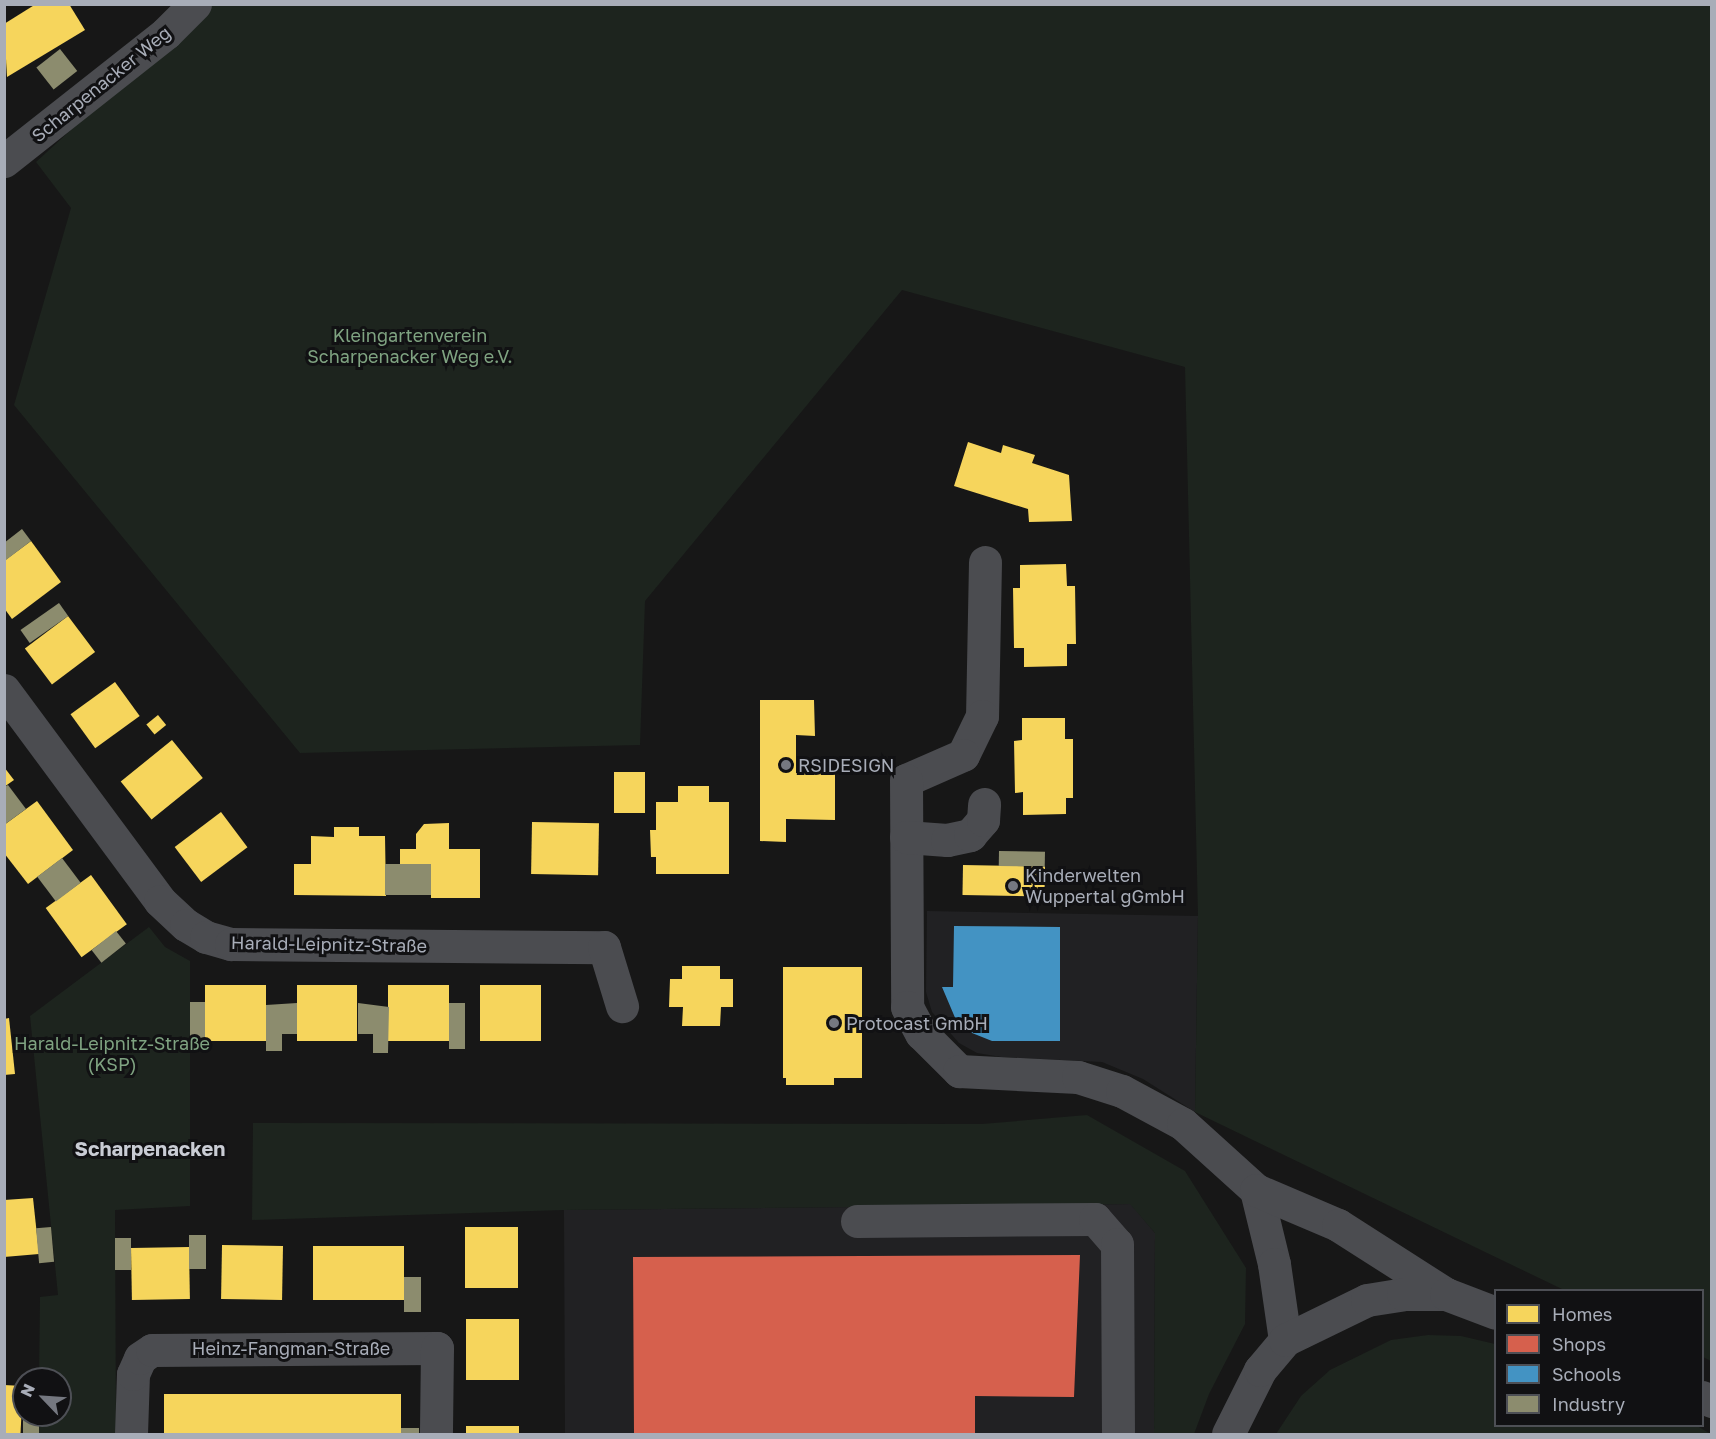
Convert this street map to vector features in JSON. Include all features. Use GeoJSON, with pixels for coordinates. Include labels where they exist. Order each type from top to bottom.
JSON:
{"type":"FeatureCollection","features":[{"type":"Feature","properties":{"kind":"street","name":"Scharpenacker Weg"},"geometry":{"type":"LineString","coordinates":[[4,161],[166,33],[195,4]]}},
{"type":"Feature","properties":{"kind":"street"},"geometry":{"type":"LineString","coordinates":[[985,562],[982,716],[963,755],[906,780],[907,1007],[921,1033],[958,1071],[1078,1077],[1122,1091],[1183,1124],[1256,1190],[1338,1225],[1446,1294],[1494,1312]]}},
{"type":"Feature","properties":{"kind":"street","name":"Harald-Leipnitz-Straße"},"geometry":{"type":"LineString","coordinates":[[4,690],[160,901],[186,925],[206,937],[231,944],[604,947],[622,1006]]}},
{"type":"Feature","properties":{"kind":"street"},"geometry":{"type":"LineString","coordinates":[[906,837],[947,840],[970,834],[983,820],[984,804]]}},
{"type":"Feature","properties":{"kind":"street"},"geometry":{"type":"LineString","coordinates":[[1256,1190],[1274,1264],[1285,1340]]}},
{"type":"Feature","properties":{"kind":"street"},"geometry":{"type":"LineString","coordinates":[[857,1221],[1095,1219],[1117,1244],[1118,1434]]}},
{"type":"Feature","properties":{"kind":"street"},"geometry":{"type":"LineString","coordinates":[[1228,1434],[1254,1380],[1285,1340],[1367,1300],[1403,1294],[1446,1294]]}},
{"type":"Feature","properties":{"kind":"street","name":"Heinz-Fangman-Straße"},"geometry":{"type":"LineString","coordinates":[[131,1434],[133,1374],[140,1358],[152,1350],[437,1348],[436,1434]]}},
{"type":"Feature","properties":{"kind":"shaded area"},"geometry":{"type":"Polygon","coordinates":[[[927,911],[1198,916],[1195,1112],[1143,1079],[1102,1062],[1001,1057],[977,1053],[959,1043],[932,1012],[926,992],[927,911]]]}},
{"type":"Feature","properties":{"kind":"shaded area"},"geometry":{"type":"Polygon","coordinates":[[[1131,1204],[1155,1233],[1154,1434],[565,1434],[564,1210],[1131,1204]]]}},
{"type":"Feature","properties":{"kind":"green space","name":"Kleingartenverein Scharpenacker Weg e.V."},"geometry":{"type":"Polygon","coordinates":[[[207,5],[1711,5],[1711,1361],[1704,1358],[1704,1289],[1562,1289],[1195,1112],[1198,916],[1185,367],[902,290],[645,601],[640,745],[300,753],[14,405],[71,208],[36,162],[207,5]]]}},
{"type":"Feature","properties":{"kind":"green space","name":"Harald-Leipnitz-Straße (KSP)"},"geometry":{"type":"Polygon","coordinates":[[[149,927],[165,947],[190,961],[190,1206],[115,1210],[116,1434],[39,1434],[39,1427],[72,1427],[72,1367],[39,1367],[40,1297],[58,1295],[30,1016],[149,927]]]}},
{"type":"Feature","properties":{"kind":"green space"},"geometry":{"type":"Polygon","coordinates":[[[1087,1115],[1185,1171],[1246,1268],[1245,1324],[1209,1394],[1194,1434],[1154,1434],[1155,1233],[1130,1204],[564,1210],[252,1220],[253,1123],[982,1124],[1087,1115]]]}},
{"type":"Feature","properties":{"kind":"green space"},"geometry":{"type":"Polygon","coordinates":[[[1428,1335],[1461,1336],[1494,1344],[1494,1427],[1699,1427],[1711,1434],[1276,1434],[1301,1396],[1330,1370],[1391,1340],[1428,1335]]]}},
{"type":"Feature","properties":{"kind":"building: Homes"},"geometry":{"type":"Polygon","coordinates":[[[36,4],[69,4],[85,30],[7,77],[4,24],[36,4]]]}},
{"type":"Feature","properties":{"kind":"building: Homes"},"geometry":{"type":"Polygon","coordinates":[[[968,442],[1001,453],[1003,445],[1035,455],[1032,463],[1069,475],[1072,521],[1029,522],[1028,509],[954,486],[968,442]]]}},
{"type":"Feature","properties":{"kind":"building: Homes"},"geometry":{"type":"Polygon","coordinates":[[[31,541],[61,582],[12,619],[4,608],[4,561],[31,541]]]}},
{"type":"Feature","properties":{"kind":"building: Homes"},"geometry":{"type":"Polygon","coordinates":[[[1066,564],[1067,586],[1075,586],[1076,644],[1067,644],[1067,666],[1024,667],[1024,648],[1014,648],[1013,588],[1020,588],[1020,565],[1066,564]]]}},
{"type":"Feature","properties":{"kind":"building: Homes"},"geometry":{"type":"Polygon","coordinates":[[[68,616],[95,652],[52,684],[25,648],[68,616]]]}},
{"type":"Feature","properties":{"kind":"building: Homes"},"geometry":{"type":"Polygon","coordinates":[[[115,682],[140,716],[95,748],[71,714],[115,682]]]}},
{"type":"Feature","properties":{"kind":"building: Homes"},"geometry":{"type":"Polygon","coordinates":[[[760,700],[814,700],[815,736],[796,735],[796,773],[835,773],[835,820],[786,819],[786,842],[760,841],[760,700]]]}},
{"type":"Feature","properties":{"kind":"building: Homes"},"geometry":{"type":"Polygon","coordinates":[[[158,715],[166,725],[155,735],[146,724],[158,715]]]}},
{"type":"Feature","properties":{"kind":"building: Homes"},"geometry":{"type":"Polygon","coordinates":[[[1022,718],[1065,718],[1065,739],[1073,739],[1073,798],[1066,798],[1066,814],[1023,815],[1023,792],[1015,793],[1014,741],[1022,740],[1022,718]]]}},
{"type":"Feature","properties":{"kind":"building: Homes"},"geometry":{"type":"Polygon","coordinates":[[[172,740],[203,778],[152,820],[121,782],[172,740]]]}},
{"type":"Feature","properties":{"kind":"building: Homes"},"geometry":{"type":"Polygon","coordinates":[[[4,767],[14,780],[4,787],[4,767]]]}},
{"type":"Feature","properties":{"kind":"building: Homes"},"geometry":{"type":"Polygon","coordinates":[[[614,772],[645,772],[645,813],[614,813],[614,772]]]}},
{"type":"Feature","properties":{"kind":"building: Homes"},"geometry":{"type":"Polygon","coordinates":[[[678,786],[709,786],[709,802],[729,802],[729,874],[656,874],[656,857],[651,857],[650,830],[656,830],[656,802],[678,802],[678,786]]]}},
{"type":"Feature","properties":{"kind":"building: Homes"},"geometry":{"type":"Polygon","coordinates":[[[37,801],[73,850],[28,884],[4,853],[4,825],[37,801]]]}},
{"type":"Feature","properties":{"kind":"building: Homes"},"geometry":{"type":"Polygon","coordinates":[[[221,812],[247,847],[201,882],[175,847],[221,812]]]}},
{"type":"Feature","properties":{"kind":"building: Homes"},"geometry":{"type":"Polygon","coordinates":[[[532,822],[599,823],[598,875],[531,874],[532,822]]]}},
{"type":"Feature","properties":{"kind":"building: Homes"},"geometry":{"type":"Polygon","coordinates":[[[449,823],[449,849],[480,849],[480,898],[431,898],[431,864],[400,864],[400,849],[416,849],[416,834],[424,824],[449,823]]]}},
{"type":"Feature","properties":{"kind":"building: Homes"},"geometry":{"type":"Polygon","coordinates":[[[334,827],[359,827],[359,836],[385,836],[386,896],[294,895],[294,864],[311,864],[311,836],[334,837],[334,827]]]}},
{"type":"Feature","properties":{"kind":"building: Homes"},"geometry":{"type":"Polygon","coordinates":[[[963,865],[1045,866],[1044,896],[962,895],[963,865]]]}},
{"type":"Feature","properties":{"kind":"building: Homes"},"geometry":{"type":"Polygon","coordinates":[[[91,875],[127,924],[82,957],[46,908],[91,875]]]}},
{"type":"Feature","properties":{"kind":"building: Homes"},"geometry":{"type":"Polygon","coordinates":[[[682,966],[720,966],[720,979],[733,979],[733,1007],[721,1007],[720,1026],[682,1026],[683,1007],[669,1007],[670,979],[682,979],[682,966]]]}},
{"type":"Feature","properties":{"kind":"building: Homes"},"geometry":{"type":"Polygon","coordinates":[[[783,967],[862,967],[862,1078],[834,1078],[834,1085],[786,1085],[786,1078],[783,1078],[783,967]]]}},
{"type":"Feature","properties":{"kind":"building: Homes"},"geometry":{"type":"Polygon","coordinates":[[[205,985],[266,985],[266,1041],[205,1041],[205,985]]]}},
{"type":"Feature","properties":{"kind":"building: Homes"},"geometry":{"type":"Polygon","coordinates":[[[297,985],[357,985],[357,1041],[297,1041],[297,985]]]}},
{"type":"Feature","properties":{"kind":"building: Homes"},"geometry":{"type":"Polygon","coordinates":[[[388,985],[449,985],[449,1041],[388,1041],[388,985]]]}},
{"type":"Feature","properties":{"kind":"building: Homes"},"geometry":{"type":"Polygon","coordinates":[[[480,985],[541,985],[541,1041],[480,1041],[480,985]]]}},
{"type":"Feature","properties":{"kind":"building: Homes"},"geometry":{"type":"Polygon","coordinates":[[[9,1018],[15,1074],[4,1075],[4,1019],[9,1018]]]}},
{"type":"Feature","properties":{"kind":"building: Homes"},"geometry":{"type":"Polygon","coordinates":[[[33,1198],[39,1254],[4,1257],[4,1200],[33,1198]]]}},
{"type":"Feature","properties":{"kind":"building: Homes"},"geometry":{"type":"Polygon","coordinates":[[[465,1227],[518,1227],[518,1288],[465,1288],[465,1227]]]}},
{"type":"Feature","properties":{"kind":"building: Homes"},"geometry":{"type":"Polygon","coordinates":[[[222,1245],[283,1246],[282,1300],[221,1299],[222,1245]]]}},
{"type":"Feature","properties":{"kind":"building: Homes"},"geometry":{"type":"Polygon","coordinates":[[[313,1246],[404,1246],[404,1300],[313,1300],[313,1246]]]}},
{"type":"Feature","properties":{"kind":"building: Homes"},"geometry":{"type":"Polygon","coordinates":[[[189,1247],[190,1299],[132,1300],[131,1248],[189,1247]]]}},
{"type":"Feature","properties":{"kind":"building: Homes"},"geometry":{"type":"Polygon","coordinates":[[[466,1319],[519,1319],[519,1380],[466,1380],[466,1319]]]}},
{"type":"Feature","properties":{"kind":"building: Homes"},"geometry":{"type":"Polygon","coordinates":[[[4,1385],[12,1385],[12,1427],[21,1427],[20,1434],[4,1434],[4,1385]]]}},
{"type":"Feature","properties":{"kind":"building: Homes"},"geometry":{"type":"Polygon","coordinates":[[[164,1394],[401,1394],[401,1434],[164,1434],[164,1394]]]}},
{"type":"Feature","properties":{"kind":"building: Homes"},"geometry":{"type":"Polygon","coordinates":[[[466,1426],[519,1426],[519,1434],[466,1434],[466,1426]]]}},
{"type":"Feature","properties":{"kind":"building: Shops"},"geometry":{"type":"Polygon","coordinates":[[[1080,1255],[1074,1397],[975,1396],[975,1434],[634,1434],[633,1257],[1080,1255]]]}},
{"type":"Feature","properties":{"kind":"building: Schools"},"geometry":{"type":"Polygon","coordinates":[[[954,926],[1060,927],[1060,1041],[992,1041],[972,1033],[956,1020],[942,987],[953,987],[954,926]]]}},
{"type":"Feature","properties":{"kind":"building: Industry"},"geometry":{"type":"Polygon","coordinates":[[[60,49],[77,71],[54,90],[36,67],[60,49]]]}},
{"type":"Feature","properties":{"kind":"building: Industry"},"geometry":{"type":"Polygon","coordinates":[[[22,529],[31,541],[6,560],[4,543],[22,529]]]}},
{"type":"Feature","properties":{"kind":"building: Industry"},"geometry":{"type":"Polygon","coordinates":[[[59,603],[68,616],[30,643],[20,630],[59,603]]]}},
{"type":"Feature","properties":{"kind":"building: Industry"},"geometry":{"type":"Polygon","coordinates":[[[8,785],[26,809],[4,825],[4,787],[8,785]]]}},
{"type":"Feature","properties":{"kind":"building: Industry"},"geometry":{"type":"Polygon","coordinates":[[[999,851],[1045,852],[1045,867],[999,866],[999,851]]]}},
{"type":"Feature","properties":{"kind":"building: Industry"},"geometry":{"type":"Polygon","coordinates":[[[62,858],[81,883],[56,901],[37,877],[62,858]]]}},
{"type":"Feature","properties":{"kind":"building: Industry"},"geometry":{"type":"Polygon","coordinates":[[[385,864],[431,864],[431,895],[385,895],[385,864]]]}},
{"type":"Feature","properties":{"kind":"building: Industry"},"geometry":{"type":"Polygon","coordinates":[[[116,931],[126,944],[101,963],[92,950],[116,931]]]}},
{"type":"Feature","properties":{"kind":"building: Industry"},"geometry":{"type":"Polygon","coordinates":[[[190,1002],[205,1002],[205,1047],[190,1047],[190,1002]]]}},
{"type":"Feature","properties":{"kind":"building: Industry"},"geometry":{"type":"Polygon","coordinates":[[[297,1003],[297,1034],[282,1034],[282,1051],[266,1051],[266,1005],[297,1003]]]}},
{"type":"Feature","properties":{"kind":"building: Industry"},"geometry":{"type":"Polygon","coordinates":[[[358,1003],[389,1007],[388,1053],[373,1053],[373,1034],[358,1034],[358,1003]]]}},
{"type":"Feature","properties":{"kind":"building: Industry"},"geometry":{"type":"Polygon","coordinates":[[[449,1003],[465,1003],[465,1049],[449,1049],[449,1003]]]}},
{"type":"Feature","properties":{"kind":"building: Industry"},"geometry":{"type":"Polygon","coordinates":[[[51,1227],[54,1262],[39,1263],[36,1228],[51,1227]]]}},
{"type":"Feature","properties":{"kind":"building: Industry"},"geometry":{"type":"Polygon","coordinates":[[[189,1235],[206,1235],[206,1269],[189,1269],[189,1235]]]}},
{"type":"Feature","properties":{"kind":"building: Industry"},"geometry":{"type":"Polygon","coordinates":[[[115,1238],[131,1238],[131,1270],[115,1270],[115,1238]]]}},
{"type":"Feature","properties":{"kind":"building: Industry"},"geometry":{"type":"Polygon","coordinates":[[[404,1277],[421,1277],[421,1312],[404,1312],[404,1277]]]}},
{"type":"Feature","properties":{"kind":"building: Industry"},"geometry":{"type":"Polygon","coordinates":[[[23,1427],[39,1427],[39,1434],[23,1434],[23,1427]]]}},
{"type":"Feature","properties":{"kind":"building: Industry"},"geometry":{"type":"Polygon","coordinates":[[[401,1428],[419,1428],[419,1434],[401,1434],[401,1428]]]}},
{"type":"Feature","properties":{"kind":"place","name":"RSIDESIGN"},"geometry":{"type":"Point","coordinates":[786,765]}},
{"type":"Feature","properties":{"kind":"place","name":"Kinderwelten Wuppertal gGmbH"},"geometry":{"type":"Point","coordinates":[1013,886]}},
{"type":"Feature","properties":{"kind":"place","name":"Protocast GmbH"},"geometry":{"type":"Point","coordinates":[834,1023]}},
{"type":"Feature","properties":{"kind":"district","name":"Scharpenacken"},"geometry":{"type":"Point","coordinates":[150,1148]}}]}
